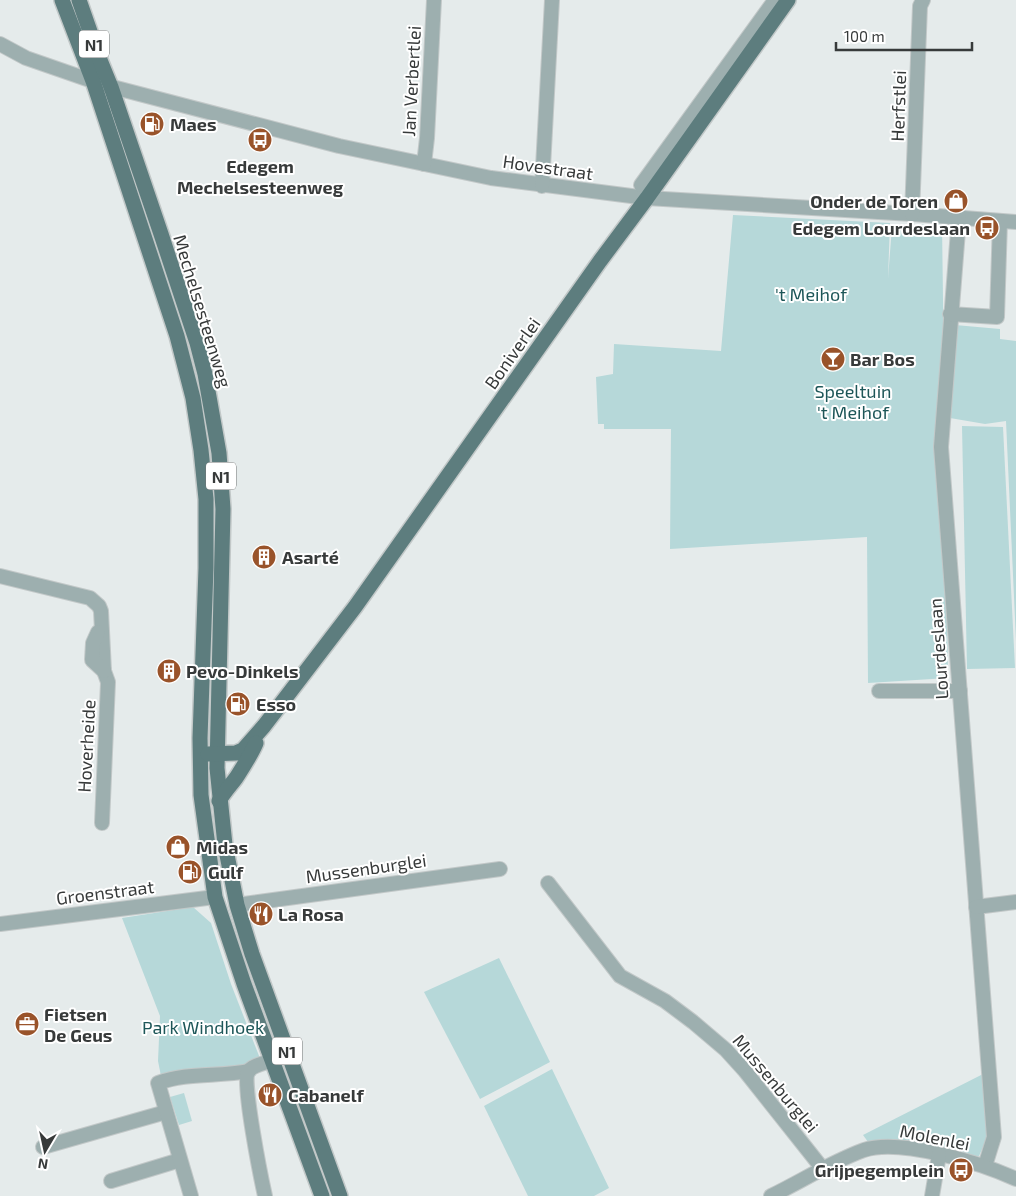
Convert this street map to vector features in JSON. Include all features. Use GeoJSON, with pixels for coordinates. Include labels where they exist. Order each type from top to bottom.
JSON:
{"type":"FeatureCollection","features":[{"type":"Feature","properties":{"kind":"main road","name":"Mechelsesteenweg"},"geometry":{"type":"LineString","coordinates":[[62,0],[102,84],[197,343],[205,374],[219,453],[223,510],[217,761],[224,845],[237,905],[268,1000],[340,1196]]}},
{"type":"Feature","properties":{"kind":"main road","name":"Mechelsesteenweg"},"geometry":{"type":"LineString","coordinates":[[79,0],[100,60],[102,84],[178,336],[198,424],[206,499],[200,760],[201,795],[215,897],[244,984],[322,1196]]}},
{"type":"Feature","properties":{"kind":"main road","name":"Boniverlei"},"geometry":{"type":"LineString","coordinates":[[217,761],[243,750],[264,726],[355,607],[600,260],[647,198],[788,0]]}},
{"type":"Feature","properties":{"kind":"main road","name":"Boniverlei"},"geometry":{"type":"LineString","coordinates":[[219,801],[252,752],[264,726]]}},
{"type":"Feature","properties":{"kind":"main road"},"geometry":{"type":"LineString","coordinates":[[200,760],[245,763]]}},
{"type":"Feature","properties":{"kind":"street","name":"Jan Verbertlei"},"geometry":{"type":"LineString","coordinates":[[424,164],[434,0]]}},
{"type":"Feature","properties":{"kind":"street"},"geometry":{"type":"LineString","coordinates":[[542,186],[552,0]]}},
{"type":"Feature","properties":{"kind":"street"},"geometry":{"type":"LineString","coordinates":[[641,184],[774,0]]}},
{"type":"Feature","properties":{"kind":"street","name":"Herfstlei"},"geometry":{"type":"LineString","coordinates":[[912,214],[920,6],[923,0]]}},
{"type":"Feature","properties":{"kind":"street","name":"Hovestraat"},"geometry":{"type":"LineString","coordinates":[[0,44],[26,58],[102,84],[339,146],[491,178],[647,198],[1016,222]]}},
{"type":"Feature","properties":{"kind":"street","name":"Lourdeslaan"},"geometry":{"type":"LineString","coordinates":[[959,218],[941,447],[994,1137],[985,1166]]}},
{"type":"Feature","properties":{"kind":"street"},"geometry":{"type":"LineString","coordinates":[[950,314],[997,317],[1000,221]]}},
{"type":"Feature","properties":{"kind":"street","name":"Hoverheide"},"geometry":{"type":"LineString","coordinates":[[0,576],[90,598],[99,606],[104,671],[108,682],[102,823]]}},
{"type":"Feature","properties":{"kind":"street"},"geometry":{"type":"LineString","coordinates":[[878,691],[960,690]]}},
{"type":"Feature","properties":{"kind":"street","name":"Mussenburglei"},"geometry":{"type":"LineString","coordinates":[[237,905],[500,869]]}},
{"type":"Feature","properties":{"kind":"street","name":"Mussenburglei"},"geometry":{"type":"LineString","coordinates":[[548,883],[620,976],[665,1001],[726,1050],[746,1071],[822,1168]]}},
{"type":"Feature","properties":{"kind":"street","name":"Groenstraat"},"geometry":{"type":"LineString","coordinates":[[0,924],[215,897]]}},
{"type":"Feature","properties":{"kind":"street"},"geometry":{"type":"LineString","coordinates":[[976,908],[1016,902]]}},
{"type":"Feature","properties":{"kind":"street"},"geometry":{"type":"LineString","coordinates":[[264,1196],[248,1097],[247,1079],[249,1072],[254,1067],[273,1060]]}},
{"type":"Feature","properties":{"kind":"street"},"geometry":{"type":"LineString","coordinates":[[191,1196],[158,1083],[174,1077],[249,1072]]}},
{"type":"Feature","properties":{"kind":"street"},"geometry":{"type":"LineString","coordinates":[[43,1147],[166,1112]]}},
{"type":"Feature","properties":{"kind":"street"},"geometry":{"type":"LineString","coordinates":[[771,1196],[790,1191],[822,1168],[847,1158],[877,1155],[938,1158],[1000,1180],[1016,1181]]}},
{"type":"Feature","properties":{"kind":"street"},"geometry":{"type":"LineString","coordinates":[[932,1196],[938,1158]]}},
{"type":"Feature","properties":{"kind":"street","name":"Molenlei"},"geometry":{"type":"LineString","coordinates":[[938,1158],[985,1166],[1016,1181]]}},
{"type":"Feature","properties":{"kind":"street"},"geometry":{"type":"LineString","coordinates":[[111,1181],[180,1160]]}},
{"type":"Feature","properties":{"kind":"green space"},"geometry":{"type":"Polygon","coordinates":[[[733,215],[890,223],[888,279],[892,226],[942,224],[948,678],[868,683],[867,537],[670,549],[671,429],[604,429],[604,424],[598,424],[596,377],[613,374],[614,344],[721,351],[733,215]]]}},
{"type":"Feature","properties":{"kind":"green space"},"geometry":{"type":"Polygon","coordinates":[[[955,325],[1000,329],[1000,339],[1016,341],[1016,641],[1006,421],[985,424],[950,418],[955,325]]]}},
{"type":"Feature","properties":{"kind":"green space"},"geometry":{"type":"Polygon","coordinates":[[[962,426],[1003,427],[1015,668],[967,669],[962,426]]]}},
{"type":"Feature","properties":{"kind":"green space","name":"Park Windhoek"},"geometry":{"type":"Polygon","coordinates":[[[193,907],[211,923],[231,984],[261,1061],[237,1069],[161,1076],[158,1061],[160,1016],[122,918],[193,907]]]}},
{"type":"Feature","properties":{"kind":"green space"},"geometry":{"type":"Polygon","coordinates":[[[499,958],[550,1062],[480,1099],[424,992],[499,958]]]}},
{"type":"Feature","properties":{"kind":"green space"},"geometry":{"type":"Polygon","coordinates":[[[552,1069],[609,1188],[594,1196],[528,1196],[484,1106],[552,1069]]]}},
{"type":"Feature","properties":{"kind":"green space"},"geometry":{"type":"Polygon","coordinates":[[[985,1073],[987,1138],[979,1156],[871,1146],[863,1135],[985,1073]]]}},
{"type":"Feature","properties":{"kind":"green space"},"geometry":{"type":"Polygon","coordinates":[[[184,1093],[192,1121],[179,1125],[170,1097],[184,1093]]]}},
{"type":"Feature","properties":{"kind":"place","name":"Maes"},"geometry":{"type":"Point","coordinates":[152,124]}},
{"type":"Feature","properties":{"kind":"place","name":"Edegem Mechelsesteenweg"},"geometry":{"type":"Point","coordinates":[260,140]}},
{"type":"Feature","properties":{"kind":"place","name":"Onder de Toren"},"geometry":{"type":"Point","coordinates":[956,201]}},
{"type":"Feature","properties":{"kind":"place","name":"Edegem Lourdeslaan"},"geometry":{"type":"Point","coordinates":[987,228]}},
{"type":"Feature","properties":{"kind":"place","name":"Bar Bos"},"geometry":{"type":"Point","coordinates":[833,359]}},
{"type":"Feature","properties":{"kind":"place","name":"Asarté"},"geometry":{"type":"Point","coordinates":[264,557]}},
{"type":"Feature","properties":{"kind":"place","name":"Pevo-Dinkels"},"geometry":{"type":"Point","coordinates":[169,671]}},
{"type":"Feature","properties":{"kind":"place","name":"Esso"},"geometry":{"type":"Point","coordinates":[238,704]}},
{"type":"Feature","properties":{"kind":"place","name":"Midas"},"geometry":{"type":"Point","coordinates":[178,847]}},
{"type":"Feature","properties":{"kind":"place","name":"Gulf"},"geometry":{"type":"Point","coordinates":[190,872]}},
{"type":"Feature","properties":{"kind":"place","name":"La Rosa"},"geometry":{"type":"Point","coordinates":[261,914]}},
{"type":"Feature","properties":{"kind":"place","name":"Fietsen De Geus"},"geometry":{"type":"Point","coordinates":[27,1024]}},
{"type":"Feature","properties":{"kind":"place","name":"Cabanelf"},"geometry":{"type":"Point","coordinates":[270,1095]}},
{"type":"Feature","properties":{"kind":"place","name":"Grijpegemplein"},"geometry":{"type":"Point","coordinates":[961,1170]}},
{"type":"Feature","properties":{"kind":"park label","name":"'t Meihof"},"geometry":{"type":"Point","coordinates":[811,294]}},
{"type":"Feature","properties":{"kind":"park label","name":"Speeltuin 't Meihof"},"geometry":{"type":"Point","coordinates":[853,401]}}]}
